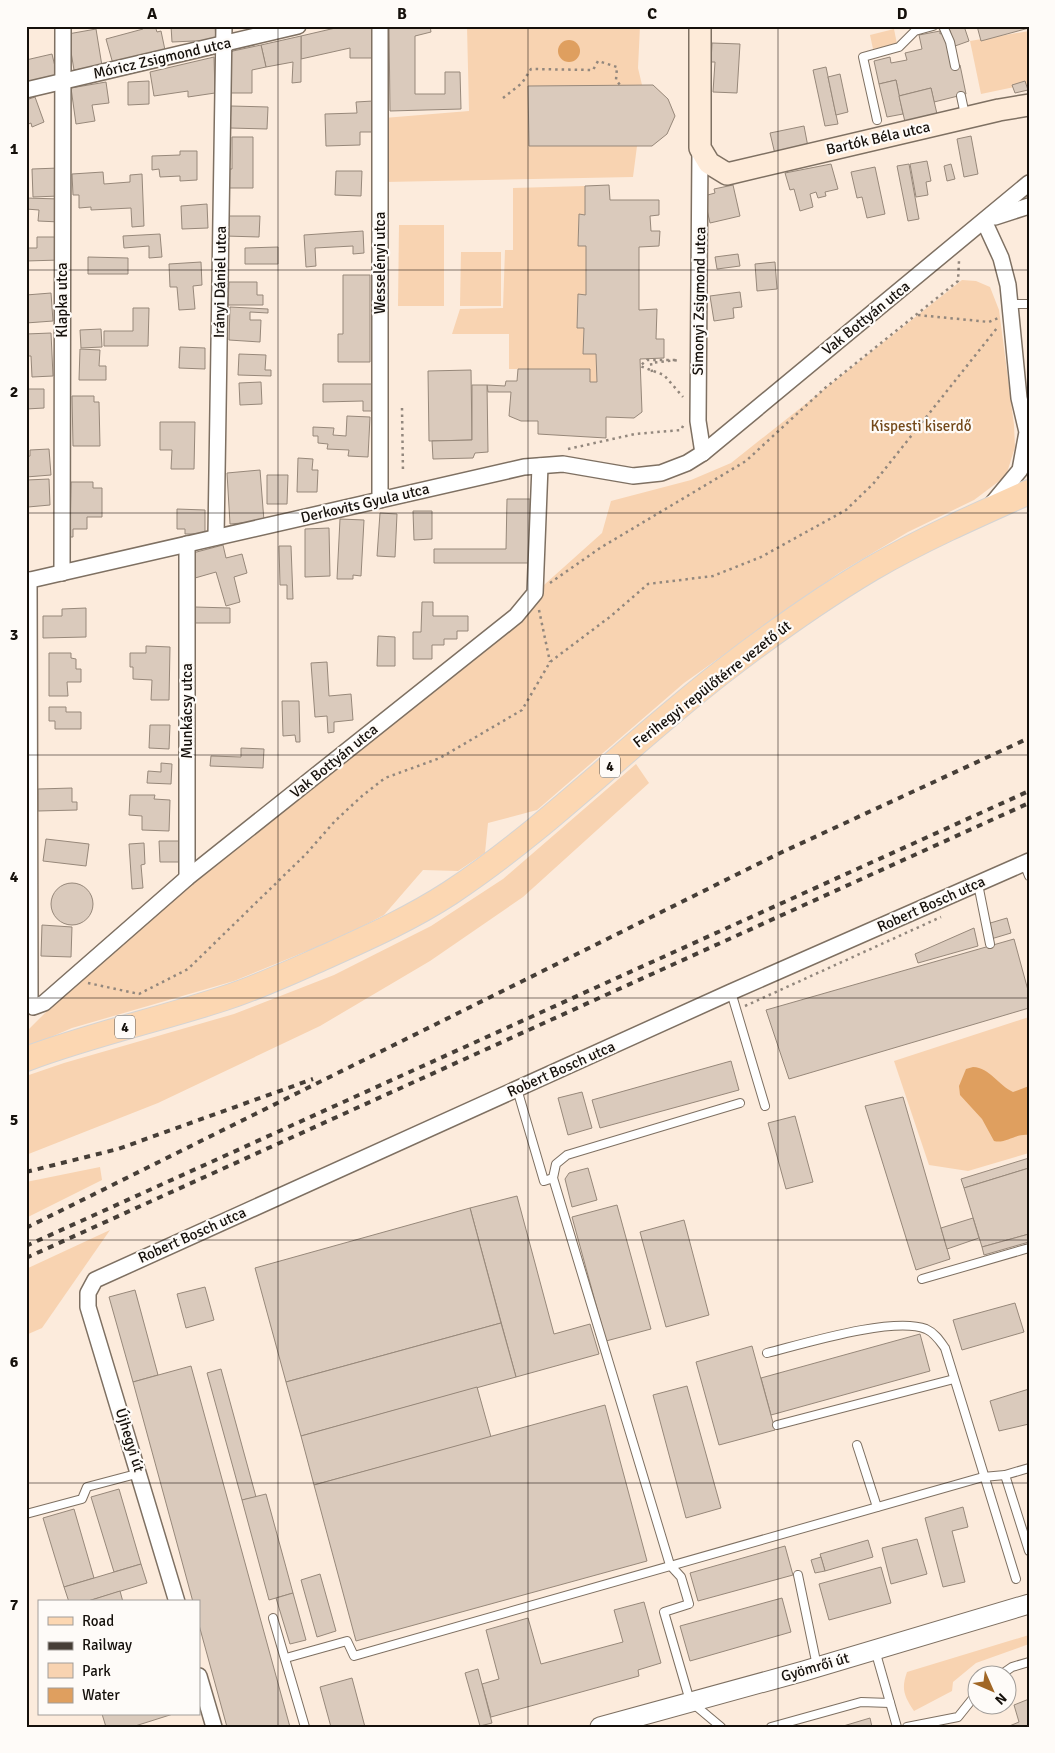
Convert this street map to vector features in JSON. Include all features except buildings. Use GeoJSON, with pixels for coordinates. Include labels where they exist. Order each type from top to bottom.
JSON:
{"type":"FeatureCollection","features":[{"type":"Feature","properties":{"kind":"main road","name":"Simonyi Zsigmond utca"},"geometry":{"type":"LineString","coordinates":[[700,26],[700,148]]}},
{"type":"Feature","properties":{"kind":"main road","name":"Bartók Béla utca"},"geometry":{"type":"LineString","coordinates":[[700,148],[709,163],[718,171],[727,174],[966,117],[999,110],[1026,108]]}},
{"type":"Feature","properties":{"kind":"main road","name":"Ferihegyi repülőtérre vezető út"},"geometry":{"type":"LineString","coordinates":[[26,1060],[58,1047],[224,998],[271,981],[373,936],[417,913],[448,895],[501,856],[720,673],[793,619],[874,568],[1029,492]]}},
{"type":"Feature","properties":{"kind":"street","name":"Klapka utca"},"geometry":{"type":"LineString","coordinates":[[62,573],[63,26]]}},
{"type":"Feature","properties":{"kind":"street","name":"Irányi Dániel utca"},"geometry":{"type":"LineString","coordinates":[[216,537],[224,26]]}},
{"type":"Feature","properties":{"kind":"street"},"geometry":{"type":"LineString","coordinates":[[246,26],[260,35]]}},
{"type":"Feature","properties":{"kind":"street","name":"Móricz Zsigmond utca"},"geometry":{"type":"LineString","coordinates":[[26,90],[298,26]]}},
{"type":"Feature","properties":{"kind":"street","name":"Wesselényi utca"},"geometry":{"type":"LineString","coordinates":[[380,26],[380,500]]}},
{"type":"Feature","properties":{"kind":"street","name":"Simonyi Zsigmond utca"},"geometry":{"type":"LineString","coordinates":[[700,148],[698,421],[704,453]]}},
{"type":"Feature","properties":{"kind":"street","name":"Vak Bottyán utca"},"geometry":{"type":"LineString","coordinates":[[704,453],[1029,183]]}},
{"type":"Feature","properties":{"kind":"street"},"geometry":{"type":"LineString","coordinates":[[985,512],[1020,470],[1028,432],[1018,398],[1010,308],[1001,258],[984,221],[1029,206]]}},
{"type":"Feature","properties":{"kind":"street","name":"Derkovits Gyula utca"},"geometry":{"type":"LineString","coordinates":[[27,580],[524,467],[563,464],[633,476],[661,473],[687,463],[704,453]]}},
{"type":"Feature","properties":{"kind":"street"},"geometry":{"type":"LineString","coordinates":[[535,593],[540,466]]}},
{"type":"Feature","properties":{"kind":"street","name":"Munkácsy utca"},"geometry":{"type":"LineString","coordinates":[[187,544],[187,878]]}},
{"type":"Feature","properties":{"kind":"street","name":"Vak Bottyán utca"},"geometry":{"type":"LineString","coordinates":[[27,580],[30,1001],[33,1007],[44,1003],[187,878],[516,616],[535,593]]}},
{"type":"Feature","properties":{"kind":"street","name":"Robert Bosch utca"},"geometry":{"type":"LineString","coordinates":[[95,1280],[731,992],[978,884],[1027,866]]}},
{"type":"Feature","properties":{"kind":"street","name":"Újhegyi út"},"geometry":{"type":"LineString","coordinates":[[95,1280],[88,1293],[88,1307],[140,1473],[176,1600]]}},
{"type":"Feature","properties":{"kind":"street","name":"Gyömrői út"},"geometry":{"type":"LineString","coordinates":[[600,1727],[875,1650],[1029,1604]]}},
{"type":"Feature","properties":{"kind":"street"},"geometry":{"type":"LineString","coordinates":[[200,1679],[214,1727]]}},
{"type":"Feature","properties":{"kind":"lane"},"geometry":{"type":"LineString","coordinates":[[877,120],[863,58],[900,47],[915,31],[933,26]]}},
{"type":"Feature","properties":{"kind":"lane"},"geometry":{"type":"LineString","coordinates":[[943,26],[950,42],[955,66]]}},
{"type":"Feature","properties":{"kind":"lane"},"geometry":{"type":"LineString","coordinates":[[962,96],[966,117]]}},
{"type":"Feature","properties":{"kind":"lane"},"geometry":{"type":"LineString","coordinates":[[1010,308],[1029,304]]}},
{"type":"Feature","properties":{"kind":"lane"},"geometry":{"type":"LineString","coordinates":[[978,884],[990,944]]}},
{"type":"Feature","properties":{"kind":"lane"},"geometry":{"type":"LineString","coordinates":[[731,992],[765,1106]]}},
{"type":"Feature","properties":{"kind":"lane"},"geometry":{"type":"LineString","coordinates":[[517,1089],[544,1181],[553,1178]]}},
{"type":"Feature","properties":{"kind":"lane"},"geometry":{"type":"LineString","coordinates":[[721,1727],[690,1701],[664,1612],[690,1604],[681,1577],[670,1565],[553,1178],[556,1164],[567,1155],[740,1103]]}},
{"type":"Feature","properties":{"kind":"lane"},"geometry":{"type":"LineString","coordinates":[[922,1279],[1029,1248]]}},
{"type":"Feature","properties":{"kind":"lane"},"geometry":{"type":"LineString","coordinates":[[766,1353],[882,1326],[925,1329],[933,1333],[945,1348],[983,1477],[1016,1579]]}},
{"type":"Feature","properties":{"kind":"lane"},"geometry":{"type":"LineString","coordinates":[[777,1424],[954,1379]]}},
{"type":"Feature","properties":{"kind":"lane"},"geometry":{"type":"LineString","coordinates":[[857,1445],[877,1507]]}},
{"type":"Feature","properties":{"kind":"lane"},"geometry":{"type":"LineString","coordinates":[[286,1658],[347,1641],[354,1656],[983,1477],[1005,1475],[1029,1468]]}},
{"type":"Feature","properties":{"kind":"lane"},"geometry":{"type":"LineString","coordinates":[[26,1514],[82,1498],[87,1487],[140,1473]]}},
{"type":"Feature","properties":{"kind":"lane"},"geometry":{"type":"LineString","coordinates":[[1005,1475],[1029,1550]]}},
{"type":"Feature","properties":{"kind":"lane"},"geometry":{"type":"LineString","coordinates":[[798,1575],[817,1666]]}},
{"type":"Feature","properties":{"kind":"lane"},"geometry":{"type":"LineString","coordinates":[[273,1618],[305,1727]]}},
{"type":"Feature","properties":{"kind":"lane"},"geometry":{"type":"LineString","coordinates":[[875,1650],[897,1727]]}},
{"type":"Feature","properties":{"kind":"lane"},"geometry":{"type":"LineString","coordinates":[[1015,1666],[1029,1662]]}},
{"type":"Feature","properties":{"kind":"lane"},"geometry":{"type":"LineString","coordinates":[[771,1727],[861,1702],[890,1703]]}},
{"type":"Feature","properties":{"kind":"lane"},"geometry":{"type":"LineString","coordinates":[[907,1727],[958,1717],[968,1704]]}},
{"type":"Feature","properties":{"kind":"lane"},"geometry":{"type":"LineString","coordinates":[[958,1717],[959,1727]]}},
{"type":"Feature","properties":{"kind":"path"},"geometry":{"type":"LineString","coordinates":[[503,98],[522,83],[531,70],[593,70],[598,61],[617,67],[616,80],[620,85]]}},
{"type":"Feature","properties":{"kind":"path"},"geometry":{"type":"LineString","coordinates":[[550,662],[535,593],[600,548],[746,461],[825,388],[958,281]]}},
{"type":"Feature","properties":{"kind":"path"},"geometry":{"type":"LineString","coordinates":[[918,315],[989,322],[1010,308]]}},
{"type":"Feature","properties":{"kind":"path"},"geometry":{"type":"LineString","coordinates":[[72,978],[138,994],[188,969],[306,854],[335,821],[362,796],[385,778],[440,758],[522,710],[550,662],[648,584],[713,576],[761,557],[846,510],[873,484],[1010,308]]}},
{"type":"Feature","properties":{"kind":"path"},"geometry":{"type":"LineString","coordinates":[[652,372],[651,362],[678,360],[647,360],[640,366],[652,372],[664,375],[686,400]]}},
{"type":"Feature","properties":{"kind":"path"},"geometry":{"type":"LineString","coordinates":[[402,408],[403,473]]}},
{"type":"Feature","properties":{"kind":"path"},"geometry":{"type":"LineString","coordinates":[[564,450],[635,434],[681,430],[685,420]]}},
{"type":"Feature","properties":{"kind":"path"},"geometry":{"type":"LineString","coordinates":[[737,1010],[945,915]]}},
{"type":"Feature","properties":{"kind":"green space"},"geometry":{"type":"Polygon","coordinates":[[[467,26],[640,26],[638,68],[642,85],[659,90],[670,104],[675,116],[637,146],[633,177],[385,182],[384,118],[469,111],[467,26]]]}},
{"type":"Feature","properties":{"kind":"green space"},"geometry":{"type":"Polygon","coordinates":[[[894,29],[897,44],[873,49],[870,35],[894,29]]]}},
{"type":"Feature","properties":{"kind":"green space"},"geometry":{"type":"Polygon","coordinates":[[[1029,31],[1029,84],[981,94],[970,41],[1029,31]]]}},
{"type":"Feature","properties":{"kind":"green space"},"geometry":{"type":"Polygon","coordinates":[[[585,186],[585,215],[579,215],[578,245],[586,246],[586,295],[578,295],[577,327],[584,328],[583,354],[596,354],[597,382],[590,382],[590,369],[509,369],[509,334],[452,334],[460,309],[503,308],[505,250],[513,250],[513,188],[585,186]]]}},
{"type":"Feature","properties":{"kind":"green space"},"geometry":{"type":"Polygon","coordinates":[[[399,225],[444,225],[444,306],[398,306],[399,225]]]}},
{"type":"Feature","properties":{"kind":"green space"},"geometry":{"type":"Polygon","coordinates":[[[461,252],[501,252],[501,306],[460,306],[461,252]]]}},
{"type":"Feature","properties":{"kind":"green space","name":"Kispesti kiserdő"},"geometry":{"type":"Polygon","coordinates":[[[962,280],[976,281],[990,287],[999,310],[1014,425],[1015,447],[1006,476],[974,500],[908,532],[839,573],[684,683],[537,810],[488,823],[485,853],[458,871],[423,870],[384,915],[344,936],[234,981],[72,1028],[30,1046],[26,1042],[26,1032],[51,1007],[72,978],[535,593],[602,533],[611,501],[691,480],[731,463],[962,280]]]}},
{"type":"Feature","properties":{"kind":"green space"},"geometry":{"type":"Polygon","coordinates":[[[636,764],[649,783],[523,897],[430,961],[320,1026],[158,1103],[26,1155],[26,1076],[64,1063],[234,1014],[334,975],[431,926],[503,879],[636,764]]]}},
{"type":"Feature","properties":{"kind":"green space"},"geometry":{"type":"Polygon","coordinates":[[[1029,1017],[1029,1153],[968,1171],[929,1165],[894,1061],[1029,1017]]]}},
{"type":"Feature","properties":{"kind":"green space"},"geometry":{"type":"Polygon","coordinates":[[[100,1167],[102,1180],[26,1218],[26,1182],[100,1167]]]}},
{"type":"Feature","properties":{"kind":"green space"},"geometry":{"type":"Polygon","coordinates":[[[110,1230],[42,1328],[26,1335],[26,1269],[110,1230]]]}},
{"type":"Feature","properties":{"kind":"green space"},"geometry":{"type":"Polygon","coordinates":[[[1029,1635],[1029,1644],[968,1666],[968,1670],[953,1682],[952,1691],[914,1711],[904,1692],[907,1672],[1029,1635]]]}},
{"type":"Feature","properties":{"kind":"water"},"geometry":{"type":"Polygon","coordinates":[[[569,40],[577,43],[580,51],[577,59],[569,62],[561,59],[558,51],[561,43],[569,40]]]}},
{"type":"Feature","properties":{"kind":"water"},"geometry":{"type":"Polygon","coordinates":[[[973,1067],[984,1070],[1013,1092],[1029,1086],[1029,1135],[998,1142],[994,1141],[982,1119],[960,1095],[959,1086],[966,1069],[973,1067]]]}},
{"type":"Feature","properties":{"kind":"railway"},"geometry":{"type":"LineString","coordinates":[[26,1228],[778,854],[1029,738]]}},
{"type":"Feature","properties":{"kind":"railway"},"geometry":{"type":"LineString","coordinates":[[26,1246],[1029,791]]}},
{"type":"Feature","properties":{"kind":"railway"},"geometry":{"type":"LineString","coordinates":[[26,1258],[1029,803]]}},
{"type":"Feature","properties":{"kind":"railway"},"geometry":{"type":"LineString","coordinates":[[26,1172],[118,1149],[313,1079]]}}]}
